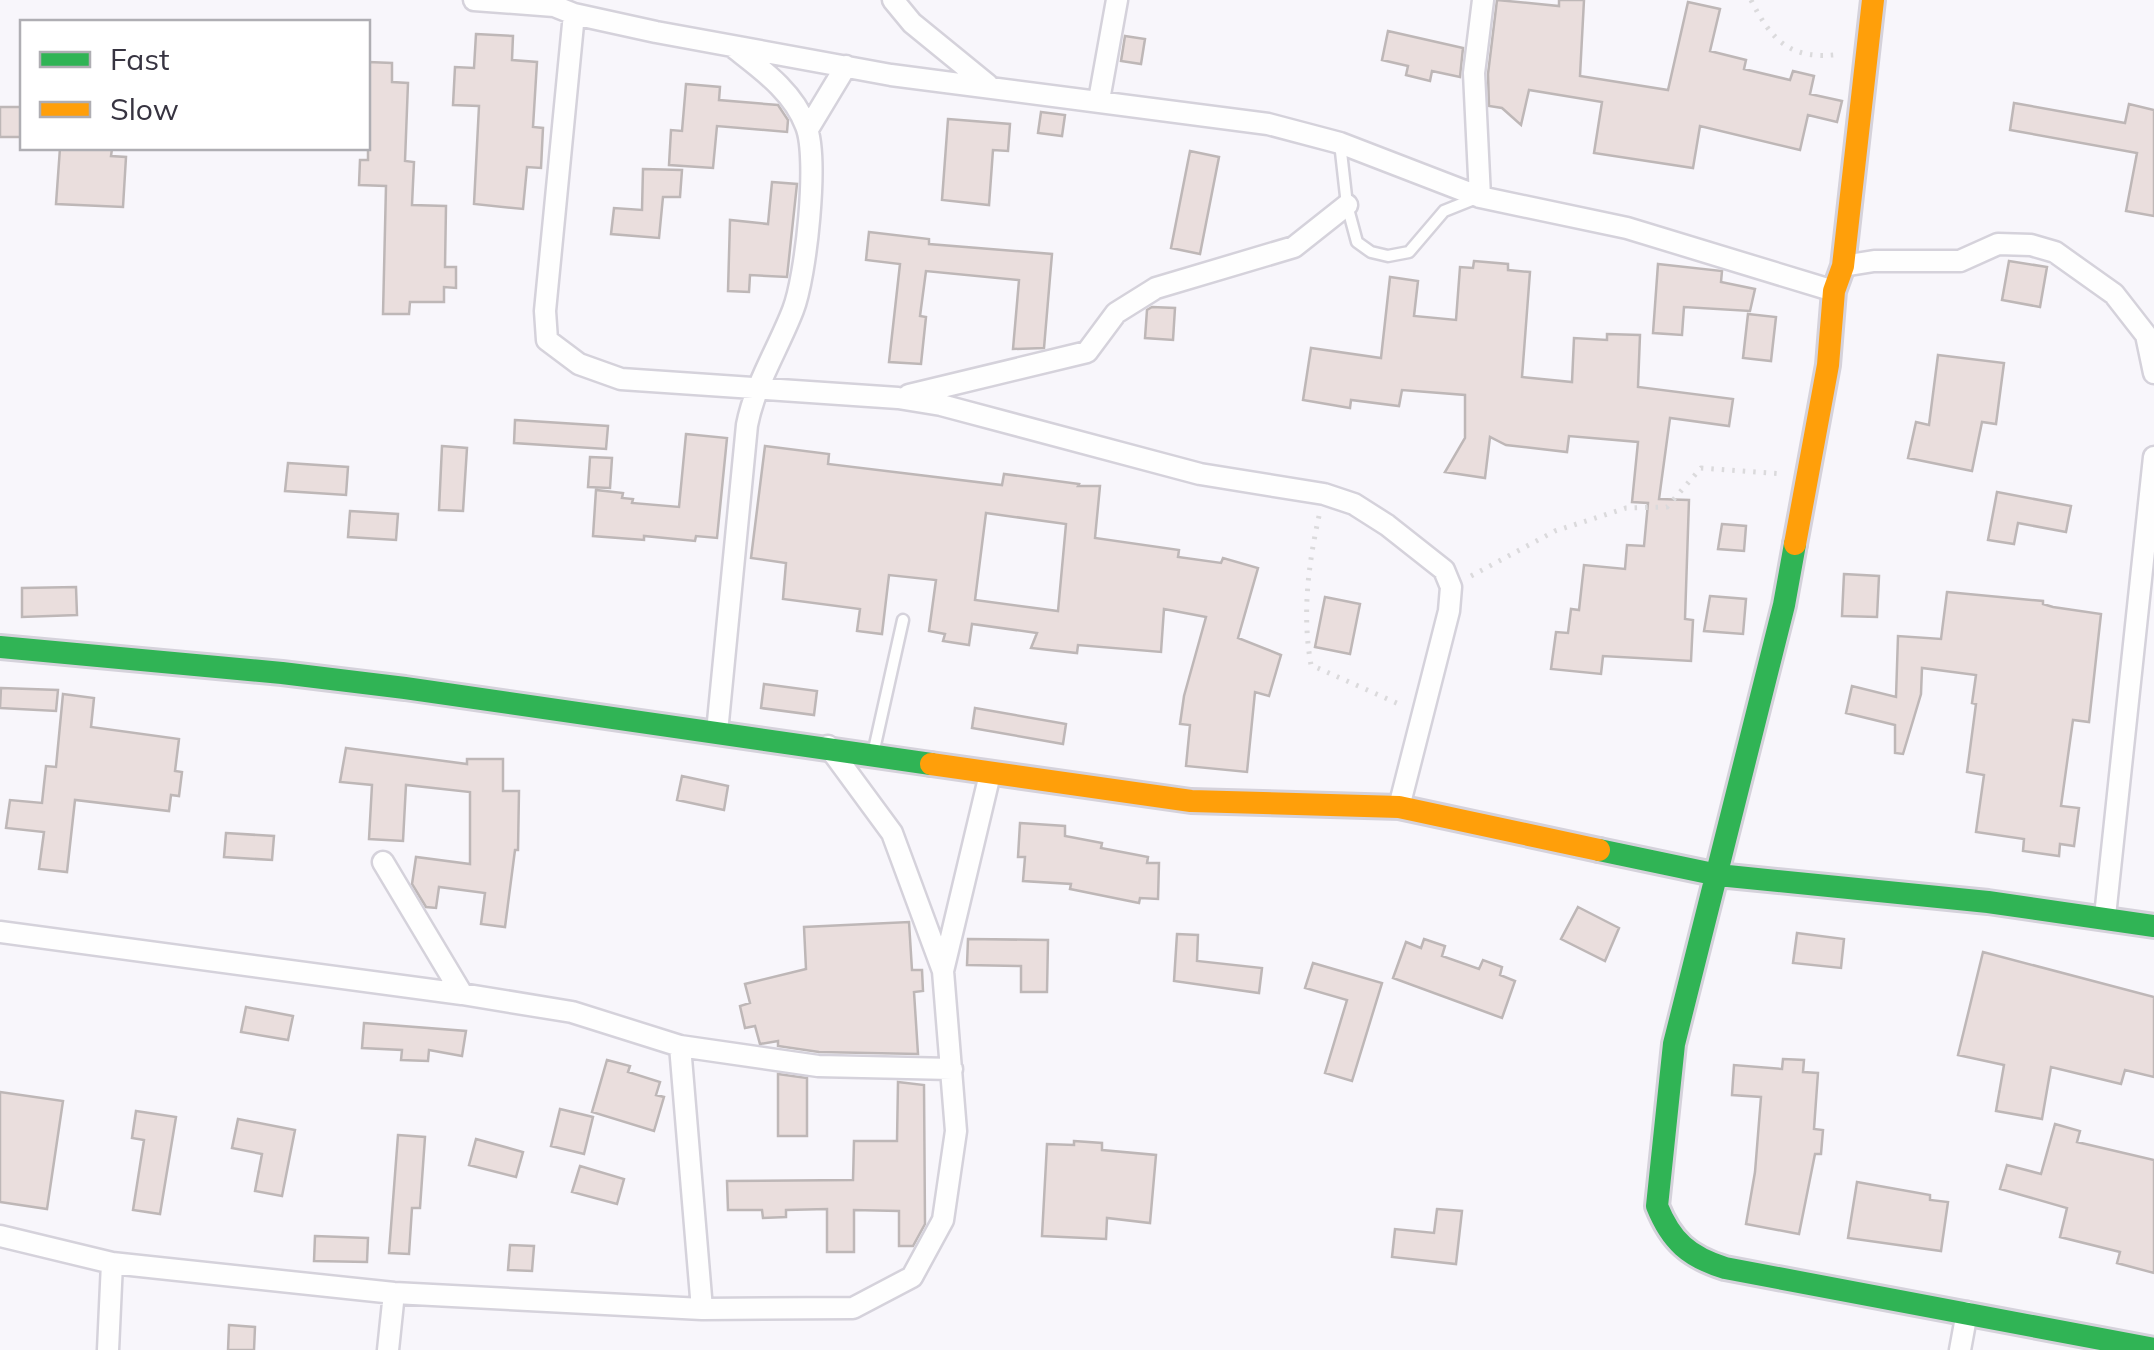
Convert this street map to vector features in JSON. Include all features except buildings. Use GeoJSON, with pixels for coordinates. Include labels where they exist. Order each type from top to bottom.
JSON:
{"type":"FeatureCollection","features":[{"type":"Feature","properties":{"kind":"street"},"geometry":{"type":"LineString","coordinates":[[474,0],[564,7],[730,45],[846,66],[1268,124],[1340,143],[1480,196],[1627,228],[1834,290]]}},
{"type":"Feature","properties":{"kind":"street"},"geometry":{"type":"LineString","coordinates":[[893,0],[912,23],[990,86]]}},
{"type":"Feature","properties":{"kind":"street"},"geometry":{"type":"LineString","coordinates":[[1099,100],[1116,0]]}},
{"type":"Feature","properties":{"kind":"street"},"geometry":{"type":"LineString","coordinates":[[1480,196],[1474,73],[1484,0]]}},
{"type":"Feature","properties":{"kind":"street"},"geometry":{"type":"LineString","coordinates":[[1873,0],[1843,266],[1834,290],[1828,365],[1784,605],[1674,1044],[1657,1206],[1662,1222],[1682,1250],[1698,1260],[1730,1270],[2154,1349]]}},
{"type":"Feature","properties":{"kind":"street"},"geometry":{"type":"LineString","coordinates":[[564,7],[545,311],[547,340],[579,364],[620,380],[941,404],[1200,474],[1324,494],[1354,504],[1444,570],[1451,586],[1450,611],[1400,808]]}},
{"type":"Feature","properties":{"kind":"street"},"geometry":{"type":"LineString","coordinates":[[717,732],[748,425],[757,390],[795,306],[810,215],[808,129],[792,100],[765,72],[730,45]]}},
{"type":"Feature","properties":{"kind":"street"},"geometry":{"type":"LineString","coordinates":[[808,129],[846,66]]}},
{"type":"Feature","properties":{"kind":"street"},"geometry":{"type":"LineString","coordinates":[[898,398],[1087,352],[1116,313],[1156,288],[1294,247],[1347,205]]}},
{"type":"Feature","properties":{"kind":"street"},"geometry":{"type":"LineString","coordinates":[[1843,266],[1960,261],[1998,244],[2031,245],[2055,252],[2114,294],[2146,334],[2154,373]]}},
{"type":"Feature","properties":{"kind":"street"},"geometry":{"type":"LineString","coordinates":[[2105,916],[2154,457]]}},
{"type":"Feature","properties":{"kind":"street"},"geometry":{"type":"LineString","coordinates":[[0,647],[300,675],[828,746],[990,774],[1191,801],[1400,808],[1718,876],[2105,916],[2154,926]]}},
{"type":"Feature","properties":{"kind":"street"},"geometry":{"type":"LineString","coordinates":[[0,1236],[112,1263],[394,1293],[702,1309],[854,1308],[912,1278],[942,1220],[956,1131],[942,971],[892,833],[828,746]]}},
{"type":"Feature","properties":{"kind":"street"},"geometry":{"type":"LineString","coordinates":[[942,971],[990,774]]}},
{"type":"Feature","properties":{"kind":"street"},"geometry":{"type":"LineString","coordinates":[[384,862],[462,994]]}},
{"type":"Feature","properties":{"kind":"street"},"geometry":{"type":"LineString","coordinates":[[0,932],[572,1012],[680,1046],[818,1066],[952,1068]]}},
{"type":"Feature","properties":{"kind":"street"},"geometry":{"type":"LineString","coordinates":[[680,1046],[702,1309]]}},
{"type":"Feature","properties":{"kind":"street"},"geometry":{"type":"LineString","coordinates":[[108,1350],[112,1263]]}},
{"type":"Feature","properties":{"kind":"street"},"geometry":{"type":"LineString","coordinates":[[388,1350],[394,1293]]}},
{"type":"Feature","properties":{"kind":"street"},"geometry":{"type":"LineString","coordinates":[[1960,1350],[1966,1312]]}},
{"type":"Feature","properties":{"kind":"lane"},"geometry":{"type":"LineString","coordinates":[[1340,143],[1347,205],[1358,242],[1370,252],[1388,256],[1409,252],[1444,211],[1480,196]]}},
{"type":"Feature","properties":{"kind":"lane"},"geometry":{"type":"LineString","coordinates":[[872,754],[903,620]]}},
{"type":"Feature","properties":{"kind":"path"},"geometry":{"type":"LineString","coordinates":[[1751,0],[1768,33],[1812,58],[1869,51]]}},
{"type":"Feature","properties":{"kind":"path"},"geometry":{"type":"LineString","coordinates":[[1451,586],[1555,531],[1626,508],[1667,507],[1701,468],[1808,476]]}},
{"type":"Feature","properties":{"kind":"path"},"geometry":{"type":"LineString","coordinates":[[1324,494],[1308,564],[1306,636],[1311,665],[1423,715]]}},
{"type":"Feature","properties":{"kind":"traffic: fast"},"geometry":{"type":"LineString","coordinates":[[1795,544],[1784,605],[1674,1044],[1657,1206],[1662,1218],[1683,1246],[1701,1259],[1725,1268],[2154,1349]]}},
{"type":"Feature","properties":{"kind":"traffic: fast"},"geometry":{"type":"LineString","coordinates":[[0,647],[405,688],[931,764]]}},
{"type":"Feature","properties":{"kind":"traffic: fast"},"geometry":{"type":"LineString","coordinates":[[1599,850],[1718,875],[1988,902],[2154,926]]}},
{"type":"Feature","properties":{"kind":"traffic: slow"},"geometry":{"type":"LineString","coordinates":[[1795,544],[1828,365],[1834,291],[1843,266],[1873,0]]}},
{"type":"Feature","properties":{"kind":"traffic: slow"},"geometry":{"type":"LineString","coordinates":[[931,764],[1191,801],[1399,807],[1599,850]]}}]}
